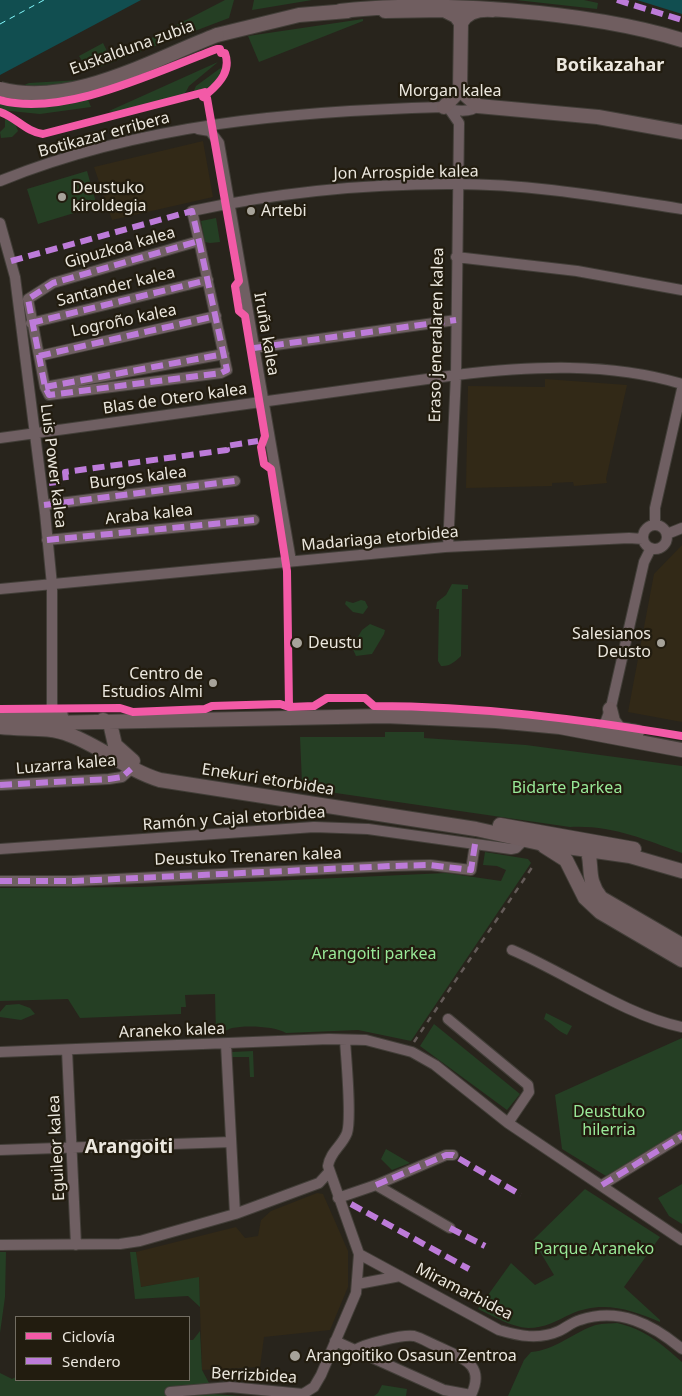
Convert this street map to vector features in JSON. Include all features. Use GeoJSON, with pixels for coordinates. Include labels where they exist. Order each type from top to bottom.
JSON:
{"type":"FeatureCollection","features":[{"type":"Feature","properties":{"kind":"main road"},"geometry":{"type":"LineString","coordinates":[[340,11],[370,5],[438,0],[518,5],[559,10],[682,40]]}},
{"type":"Feature","properties":{"kind":"main road"},"geometry":{"type":"LineString","coordinates":[[340,11],[444,10],[456,16],[461,23],[460,90],[447,108]]}},
{"type":"Feature","properties":{"kind":"main road"},"geometry":{"type":"LineString","coordinates":[[461,23],[468,14],[486,10],[558,17],[576,15]]}},
{"type":"Feature","properties":{"kind":"main road","name":"Euskalduna zubia"},"geometry":{"type":"LineString","coordinates":[[0,89],[43,93],[82,87],[217,35],[299,15],[340,11]]}},
{"type":"Feature","properties":{"kind":"main road"},"geometry":{"type":"LineString","coordinates":[[460,90],[475,108]]}},
{"type":"Feature","properties":{"kind":"main road","name":"Morgan kalea"},"geometry":{"type":"LineString","coordinates":[[475,108],[598,117],[682,132]]}},
{"type":"Feature","properties":{"kind":"main road"},"geometry":{"type":"LineString","coordinates":[[0,716],[172,716],[385,711],[605,725],[655,738],[682,742]]}},
{"type":"Feature","properties":{"kind":"main road"},"geometry":{"type":"LineString","coordinates":[[93,715],[110,723]]}},
{"type":"Feature","properties":{"kind":"main road"},"geometry":{"type":"LineString","coordinates":[[0,726],[386,716],[538,725],[580,730],[605,725],[613,721],[619,729],[655,738]]}},
{"type":"Feature","properties":{"kind":"main road","name":"Enekuri etorbidea"},"geometry":{"type":"LineString","coordinates":[[110,723],[118,749],[133,761],[153,770],[558,834],[585,844]]}},
{"type":"Feature","properties":{"kind":"main road"},"geometry":{"type":"LineString","coordinates":[[605,725],[682,750]]}},
{"type":"Feature","properties":{"kind":"main road","name":"Enekuri etorbidea"},"geometry":{"type":"LineString","coordinates":[[0,726],[60,731],[94,746],[131,769],[160,780],[476,829],[539,843],[585,844]]}},
{"type":"Feature","properties":{"kind":"main road"},"geometry":{"type":"LineString","coordinates":[[525,839],[533,836],[548,837],[558,834]]}},
{"type":"Feature","properties":{"kind":"main road","name":"Enekuri etorbidea"},"geometry":{"type":"LineString","coordinates":[[539,843],[566,860],[585,898],[600,912],[679,955]]}},
{"type":"Feature","properties":{"kind":"main road"},"geometry":{"type":"LineString","coordinates":[[585,844],[613,854],[630,856],[682,871]]}},
{"type":"Feature","properties":{"kind":"main road"},"geometry":{"type":"LineString","coordinates":[[585,844],[630,847],[682,864]]}},
{"type":"Feature","properties":{"kind":"main road"},"geometry":{"type":"LineString","coordinates":[[585,844],[591,881]]}},
{"type":"Feature","properties":{"kind":"main road"},"geometry":{"type":"LineString","coordinates":[[591,881],[597,868],[613,854]]}},
{"type":"Feature","properties":{"kind":"main road","name":"Enekuri etorbidea"},"geometry":{"type":"LineString","coordinates":[[591,881],[601,898],[679,955]]}},
{"type":"Feature","properties":{"kind":"street"},"geometry":{"type":"LineString","coordinates":[[447,108],[459,123],[475,108]]}},
{"type":"Feature","properties":{"kind":"street","name":"Morgan kalea"},"geometry":{"type":"LineString","coordinates":[[218,124],[362,109],[475,108]]}},
{"type":"Feature","properties":{"kind":"street","name":"Eraso jeneralaren kalea"},"geometry":{"type":"LineString","coordinates":[[448,547],[456,375],[459,123]]}},
{"type":"Feature","properties":{"kind":"street","name":"Botikazar erribera"},"geometry":{"type":"LineString","coordinates":[[0,181],[120,144],[218,124]]}},
{"type":"Feature","properties":{"kind":"street","name":"Iruña kalea"},"geometry":{"type":"LineString","coordinates":[[192,128],[210,131],[219,143],[291,561]]}},
{"type":"Feature","properties":{"kind":"street","name":"Jon Arrospide kalea"},"geometry":{"type":"LineString","coordinates":[[199,241],[192,211],[230,203],[344,188],[459,184],[536,189],[682,209]]}},
{"type":"Feature","properties":{"kind":"street","name":"Luis Power kalea"},"geometry":{"type":"LineString","coordinates":[[0,223],[15,277],[44,505],[52,585],[52,715]]}},
{"type":"Feature","properties":{"kind":"street","name":"Gipuzkoa kalea"},"geometry":{"type":"LineString","coordinates":[[199,241],[227,370],[215,374],[51,397],[45,387],[28,299],[53,283],[199,241]]}},
{"type":"Feature","properties":{"kind":"street"},"geometry":{"type":"LineString","coordinates":[[456,257],[577,271],[682,290]]}},
{"type":"Feature","properties":{"kind":"street","name":"Santander kalea"},"geometry":{"type":"LineString","coordinates":[[32,323],[208,280]]}},
{"type":"Feature","properties":{"kind":"street","name":"Logroño kalea"},"geometry":{"type":"LineString","coordinates":[[39,356],[216,316]]}},
{"type":"Feature","properties":{"kind":"street"},"geometry":{"type":"LineString","coordinates":[[254,348],[456,320]]}},
{"type":"Feature","properties":{"kind":"street"},"geometry":{"type":"LineString","coordinates":[[45,387],[224,354]]}},
{"type":"Feature","properties":{"kind":"street","name":"Blas de Otero kalea"},"geometry":{"type":"LineString","coordinates":[[0,438],[524,367],[571,367],[632,373],[682,384]]}},
{"type":"Feature","properties":{"kind":"street"},"geometry":{"type":"LineString","coordinates":[[655,525],[655,508],[682,389]]}},
{"type":"Feature","properties":{"kind":"street","name":"Burgos kalea"},"geometry":{"type":"LineString","coordinates":[[44,505],[235,481]]}},
{"type":"Feature","properties":{"kind":"street","name":"Araba kalea"},"geometry":{"type":"LineString","coordinates":[[47,540],[254,520]]}},
{"type":"Feature","properties":{"kind":"street"},"geometry":{"type":"LineString","coordinates":[[655,525],[662,527],[667,534],[666,541],[662,547],[651,548],[643,539],[646,529],[655,525]]}},
{"type":"Feature","properties":{"kind":"street"},"geometry":{"type":"LineString","coordinates":[[667,534],[682,528]]}},
{"type":"Feature","properties":{"kind":"street","name":"Madariaga etorbidea"},"geometry":{"type":"LineString","coordinates":[[0,590],[448,547],[629,538],[643,539]]}},
{"type":"Feature","properties":{"kind":"street"},"geometry":{"type":"LineString","coordinates":[[605,725],[643,568],[651,548]]}},
{"type":"Feature","properties":{"kind":"street","name":"Luzarra kalea"},"geometry":{"type":"LineString","coordinates":[[0,786],[109,779],[122,777],[131,769]]}},
{"type":"Feature","properties":{"kind":"street","name":"Ramón y Cajal etorbidea"},"geometry":{"type":"LineString","coordinates":[[0,849],[314,827],[368,829],[511,849],[516,848],[525,839]]}},
{"type":"Feature","properties":{"kind":"street","name":"Deustuko Trenaren kalea"},"geometry":{"type":"LineString","coordinates":[[0,881],[74,881],[430,865],[471,870],[475,844]]}},
{"type":"Feature","properties":{"kind":"street"},"geometry":{"type":"LineString","coordinates":[[512,950],[542,963],[650,1018],[682,1027]]}},
{"type":"Feature","properties":{"kind":"street"},"geometry":{"type":"LineString","coordinates":[[448,1019],[528,1085],[529,1092],[508,1123]]}},
{"type":"Feature","properties":{"kind":"street"},"geometry":{"type":"LineString","coordinates":[[345,1040],[348,1125],[344,1139],[329,1158],[329,1172],[359,1254]]}},
{"type":"Feature","properties":{"kind":"street","name":"Araneko kalea"},"geometry":{"type":"LineString","coordinates":[[0,1052],[345,1040],[366,1040],[412,1052],[435,1066],[508,1123],[682,1240]]}},
{"type":"Feature","properties":{"kind":"street"},"geometry":{"type":"LineString","coordinates":[[226,1044],[235,1214]]}},
{"type":"Feature","properties":{"kind":"street","name":"Eguileor kalea"},"geometry":{"type":"LineString","coordinates":[[67,1050],[76,1245]]}},
{"type":"Feature","properties":{"kind":"street"},"geometry":{"type":"LineString","coordinates":[[602,1186],[682,1136]]}},
{"type":"Feature","properties":{"kind":"street"},"geometry":{"type":"LineString","coordinates":[[0,1150],[231,1142]]}},
{"type":"Feature","properties":{"kind":"street"},"geometry":{"type":"LineString","coordinates":[[319,1183],[336,1194],[376,1185],[441,1157],[453,1154]]}},
{"type":"Feature","properties":{"kind":"street"},"geometry":{"type":"LineString","coordinates":[[0,1245],[76,1245],[140,1241],[235,1214],[319,1183],[329,1172]]}},
{"type":"Feature","properties":{"kind":"street"},"geometry":{"type":"LineString","coordinates":[[376,1185],[450,1228]]}},
{"type":"Feature","properties":{"kind":"street","name":"Miramarbidea"},"geometry":{"type":"LineString","coordinates":[[359,1254],[431,1291],[499,1330],[519,1336],[547,1335],[582,1319],[614,1315],[649,1325],[682,1349]]}},
{"type":"Feature","properties":{"kind":"street","name":"Berrizbidea"},"geometry":{"type":"LineString","coordinates":[[170,1392],[230,1388],[303,1394],[314,1387],[321,1376],[358,1284],[359,1254]]}},
{"type":"Feature","properties":{"kind":"street"},"geometry":{"type":"LineString","coordinates":[[358,1284],[400,1276]]}},
{"type":"Feature","properties":{"kind":"street"},"geometry":{"type":"LineString","coordinates":[[335,1341],[355,1350],[444,1390],[473,1396],[475,1378],[468,1360],[413,1336],[362,1345],[355,1350]]}},
{"type":"Feature","properties":{"kind":"shaded area"},"geometry":{"type":"Polygon","coordinates":[[[203,141],[213,197],[112,220],[94,167],[203,141]]]}},
{"type":"Feature","properties":{"kind":"shaded area"},"geometry":{"type":"Polygon","coordinates":[[[545,379],[627,385],[606,479],[607,483],[574,486],[573,482],[552,483],[552,486],[466,488],[468,386],[545,387],[545,379]]]}},
{"type":"Feature","properties":{"kind":"shaded area","name":"Salesianos Deusto"},"geometry":{"type":"Polygon","coordinates":[[[682,545],[682,722],[628,712],[654,574],[682,545]]]}},
{"type":"Feature","properties":{"kind":"shaded area"},"geometry":{"type":"Polygon","coordinates":[[[317,1193],[323,1194],[348,1251],[348,1287],[330,1330],[264,1337],[260,1367],[202,1370],[199,1278],[140,1287],[136,1252],[236,1227],[245,1238],[258,1236],[261,1220],[271,1211],[317,1193]]]}},
{"type":"Feature","properties":{"kind":"green space"},"geometry":{"type":"Polygon","coordinates":[[[225,0],[234,0],[229,18],[100,67],[101,64],[225,0]]]}},
{"type":"Feature","properties":{"kind":"green space"},"geometry":{"type":"Polygon","coordinates":[[[254,0],[312,0],[252,10],[254,0]]]}},
{"type":"Feature","properties":{"kind":"green space"},"geometry":{"type":"Polygon","coordinates":[[[516,0],[584,0],[598,3],[597,9],[516,0]]]}},
{"type":"Feature","properties":{"kind":"green space"},"geometry":{"type":"Polygon","coordinates":[[[363,19],[363,21],[259,62],[248,36],[363,19]]]}},
{"type":"Feature","properties":{"kind":"green space"},"geometry":{"type":"Polygon","coordinates":[[[103,43],[109,55],[86,67],[79,56],[103,43]]]}},
{"type":"Feature","properties":{"kind":"green space"},"geometry":{"type":"Polygon","coordinates":[[[218,62],[189,86],[183,97],[115,113],[109,111],[218,62]]]}},
{"type":"Feature","properties":{"kind":"green space"},"geometry":{"type":"Polygon","coordinates":[[[226,64],[218,81],[204,91],[192,95],[196,86],[226,64]]]}},
{"type":"Feature","properties":{"kind":"green space"},"geometry":{"type":"Polygon","coordinates":[[[80,80],[91,107],[40,114],[0,110],[0,95],[29,83],[80,80]]]}},
{"type":"Feature","properties":{"kind":"green space"},"geometry":{"type":"Polygon","coordinates":[[[5,118],[15,123],[18,131],[12,137],[1,138],[0,132],[5,127],[5,118]]]}},
{"type":"Feature","properties":{"kind":"green space","name":"Deustuko kiroldegia"},"geometry":{"type":"Polygon","coordinates":[[[87,171],[97,206],[38,224],[27,189],[87,171]]]}},
{"type":"Feature","properties":{"kind":"green space"},"geometry":{"type":"Polygon","coordinates":[[[216,218],[220,242],[205,242],[201,221],[216,218]]]}},
{"type":"Feature","properties":{"kind":"green space"},"geometry":{"type":"Polygon","coordinates":[[[452,584],[468,585],[468,589],[462,589],[461,656],[450,665],[441,666],[438,661],[439,609],[436,609],[437,602],[446,595],[452,584]]]}},
{"type":"Feature","properties":{"kind":"green space"},"geometry":{"type":"Polygon","coordinates":[[[361,600],[365,601],[368,607],[363,614],[353,612],[345,604],[346,601],[353,603],[361,600]]]}},
{"type":"Feature","properties":{"kind":"green space"},"geometry":{"type":"Polygon","coordinates":[[[370,624],[385,630],[384,634],[372,654],[356,656],[352,647],[362,630],[370,624]]]}},
{"type":"Feature","properties":{"kind":"green space","name":"Bidarte Parkea"},"geometry":{"type":"Polygon","coordinates":[[[385,732],[424,732],[424,738],[526,745],[682,766],[682,853],[627,834],[600,828],[570,827],[315,790],[302,783],[300,737],[385,737],[385,732]]]}},
{"type":"Feature","properties":{"kind":"green space","name":"Arangoiti parkea"},"geometry":{"type":"Polygon","coordinates":[[[485,852],[528,859],[531,863],[411,1041],[358,1030],[286,1033],[268,1028],[245,1027],[232,1028],[216,1033],[215,994],[185,995],[186,1007],[181,1007],[181,1014],[80,1018],[68,999],[0,1001],[0,888],[139,887],[446,873],[501,881],[506,870],[497,866],[483,865],[485,852]]]}},
{"type":"Feature","properties":{"kind":"green space"},"geometry":{"type":"Polygon","coordinates":[[[19,1004],[30,1008],[35,1014],[21,1020],[0,1017],[0,1012],[6,1005],[19,1004]]]}},
{"type":"Feature","properties":{"kind":"green space"},"geometry":{"type":"Polygon","coordinates":[[[546,1013],[572,1026],[567,1035],[560,1032],[544,1019],[546,1013]]]}},
{"type":"Feature","properties":{"kind":"green space"},"geometry":{"type":"Polygon","coordinates":[[[434,1024],[520,1094],[507,1110],[420,1046],[434,1024]]]}},
{"type":"Feature","properties":{"kind":"green space","name":"Deustuko hilerria"},"geometry":{"type":"Polygon","coordinates":[[[682,1038],[682,1131],[606,1176],[562,1149],[555,1095],[682,1038]]]}},
{"type":"Feature","properties":{"kind":"green space"},"geometry":{"type":"Polygon","coordinates":[[[253,1051],[254,1077],[250,1077],[249,1057],[232,1057],[232,1052],[253,1051]]]}},
{"type":"Feature","properties":{"kind":"green space"},"geometry":{"type":"Polygon","coordinates":[[[386,1149],[410,1163],[392,1170],[381,1159],[386,1149]]]}},
{"type":"Feature","properties":{"kind":"green space"},"geometry":{"type":"Polygon","coordinates":[[[682,1184],[682,1224],[669,1216],[658,1198],[682,1184]]]}},
{"type":"Feature","properties":{"kind":"green space","name":"Parque Araneko"},"geometry":{"type":"Polygon","coordinates":[[[585,1189],[660,1237],[624,1287],[660,1322],[627,1310],[605,1307],[582,1310],[555,1322],[528,1328],[509,1323],[478,1309],[511,1263],[535,1285],[554,1275],[533,1240],[585,1189]]]}},
{"type":"Feature","properties":{"kind":"green space"},"geometry":{"type":"Polygon","coordinates":[[[0,1252],[6,1252],[5,1297],[0,1333],[0,1252]]]}},
{"type":"Feature","properties":{"kind":"green space"},"geometry":{"type":"Polygon","coordinates":[[[130,1252],[136,1252],[141,1287],[199,1277],[200,1307],[188,1296],[135,1299],[130,1252]]]}},
{"type":"Feature","properties":{"kind":"green space"},"geometry":{"type":"Polygon","coordinates":[[[617,1323],[644,1333],[682,1362],[682,1396],[508,1396],[524,1360],[531,1352],[548,1348],[596,1325],[617,1323]]]}},
{"type":"Feature","properties":{"kind":"green space"},"geometry":{"type":"Polygon","coordinates":[[[200,1331],[202,1370],[215,1394],[241,1396],[0,1396],[0,1373],[12,1379],[15,1378],[15,1381],[190,1381],[190,1340],[193,1340],[200,1331]]]}},
{"type":"Feature","properties":{"kind":"green space"},"geometry":{"type":"Polygon","coordinates":[[[382,1385],[407,1389],[406,1396],[374,1396],[382,1385]]]}},
{"type":"Feature","properties":{"kind":"water"},"geometry":{"type":"Polygon","coordinates":[[[0,0],[141,0],[0,75],[0,0]]]}},
{"type":"Feature","properties":{"kind":"water"},"geometry":{"type":"Polygon","coordinates":[[[637,0],[682,0],[682,14],[637,0]]]}},
{"type":"Feature","properties":{"kind":"ferry route"},"geometry":{"type":"LineString","coordinates":[[0,24],[44,0]]}},
{"type":"Feature","properties":{"kind":"railway"},"geometry":{"type":"LineString","coordinates":[[414,1042],[533,866]]}},
{"type":"Feature","properties":{"kind":"marked path"},"geometry":{"type":"LineString","coordinates":[[617,0],[682,20]]}},
{"type":"Feature","properties":{"kind":"marked path"},"geometry":{"type":"LineString","coordinates":[[11,261],[192,211],[199,241]]}},
{"type":"Feature","properties":{"kind":"marked path"},"geometry":{"type":"LineString","coordinates":[[199,241],[227,370],[221,373],[49,395],[45,387],[28,299],[53,283],[199,241]]}},
{"type":"Feature","properties":{"kind":"marked path"},"geometry":{"type":"LineString","coordinates":[[31,323],[208,280]]}},
{"type":"Feature","properties":{"kind":"marked path"},"geometry":{"type":"LineString","coordinates":[[39,356],[216,316]]}},
{"type":"Feature","properties":{"kind":"marked path"},"geometry":{"type":"LineString","coordinates":[[254,348],[456,320]]}},
{"type":"Feature","properties":{"kind":"marked path"},"geometry":{"type":"LineString","coordinates":[[45,387],[224,354]]}},
{"type":"Feature","properties":{"kind":"marked path"},"geometry":{"type":"LineString","coordinates":[[49,483],[66,481],[65,472],[227,450],[226,446],[258,441]]}},
{"type":"Feature","properties":{"kind":"marked path"},"geometry":{"type":"LineString","coordinates":[[44,505],[235,481]]}},
{"type":"Feature","properties":{"kind":"marked path"},"geometry":{"type":"LineString","coordinates":[[47,540],[254,520]]}},
{"type":"Feature","properties":{"kind":"marked path"},"geometry":{"type":"LineString","coordinates":[[0,785],[109,779],[122,777],[131,769]]}},
{"type":"Feature","properties":{"kind":"marked path"},"geometry":{"type":"LineString","coordinates":[[0,881],[74,881],[430,865],[471,870],[475,844]]}},
{"type":"Feature","properties":{"kind":"marked path"},"geometry":{"type":"LineString","coordinates":[[602,1185],[682,1136]]}},
{"type":"Feature","properties":{"kind":"marked path"},"geometry":{"type":"LineString","coordinates":[[376,1185],[446,1155],[453,1155],[521,1195]]}},
{"type":"Feature","properties":{"kind":"marked path"},"geometry":{"type":"LineString","coordinates":[[351,1204],[469,1269]]}},
{"type":"Feature","properties":{"kind":"marked path"},"geometry":{"type":"LineString","coordinates":[[450,1228],[485,1246]]}},
{"type":"Feature","properties":{"kind":"cycle path"},"geometry":{"type":"LineString","coordinates":[[0,100],[25,104],[52,103],[81,98],[139,80],[217,49],[220,49],[221,53],[225,53],[227,59],[224,75],[208,93],[205,92],[43,134],[31,130],[0,112]]}},
{"type":"Feature","properties":{"kind":"cycle path"},"geometry":{"type":"LineString","coordinates":[[203,94],[203,97],[207,98],[239,281],[235,286],[239,311],[245,316],[265,436],[261,447],[264,464],[271,469],[287,571],[289,707],[314,706],[327,698],[365,698],[374,706],[490,711],[605,724],[682,736]]}},
{"type":"Feature","properties":{"kind":"cycle path"},"geometry":{"type":"LineString","coordinates":[[0,709],[120,708],[133,712],[205,709],[212,706],[280,704],[289,707]]}},
{"type":"Feature","properties":{"kind":"place","name":"Deustuko kiroldegia"},"geometry":{"type":"Point","coordinates":[62,197]}},
{"type":"Feature","properties":{"kind":"place","name":"Artebi"},"geometry":{"type":"Point","coordinates":[251,211]}},
{"type":"Feature","properties":{"kind":"place","name":"Deustu"},"geometry":{"type":"Point","coordinates":[297,643]}},
{"type":"Feature","properties":{"kind":"place","name":"Salesianos Deusto"},"geometry":{"type":"Point","coordinates":[661,643]}},
{"type":"Feature","properties":{"kind":"place","name":"Centro de Estudios Almi"},"geometry":{"type":"Point","coordinates":[213,683]}},
{"type":"Feature","properties":{"kind":"place","name":"Arangoitiko Osasun Zentroa"},"geometry":{"type":"Point","coordinates":[295,1356]}},
{"type":"Feature","properties":{"kind":"district","name":"Botikazahar"},"geometry":{"type":"Point","coordinates":[610,66]}},
{"type":"Feature","properties":{"kind":"district","name":"Arangoiti"},"geometry":{"type":"Point","coordinates":[129,1148]}}]}
